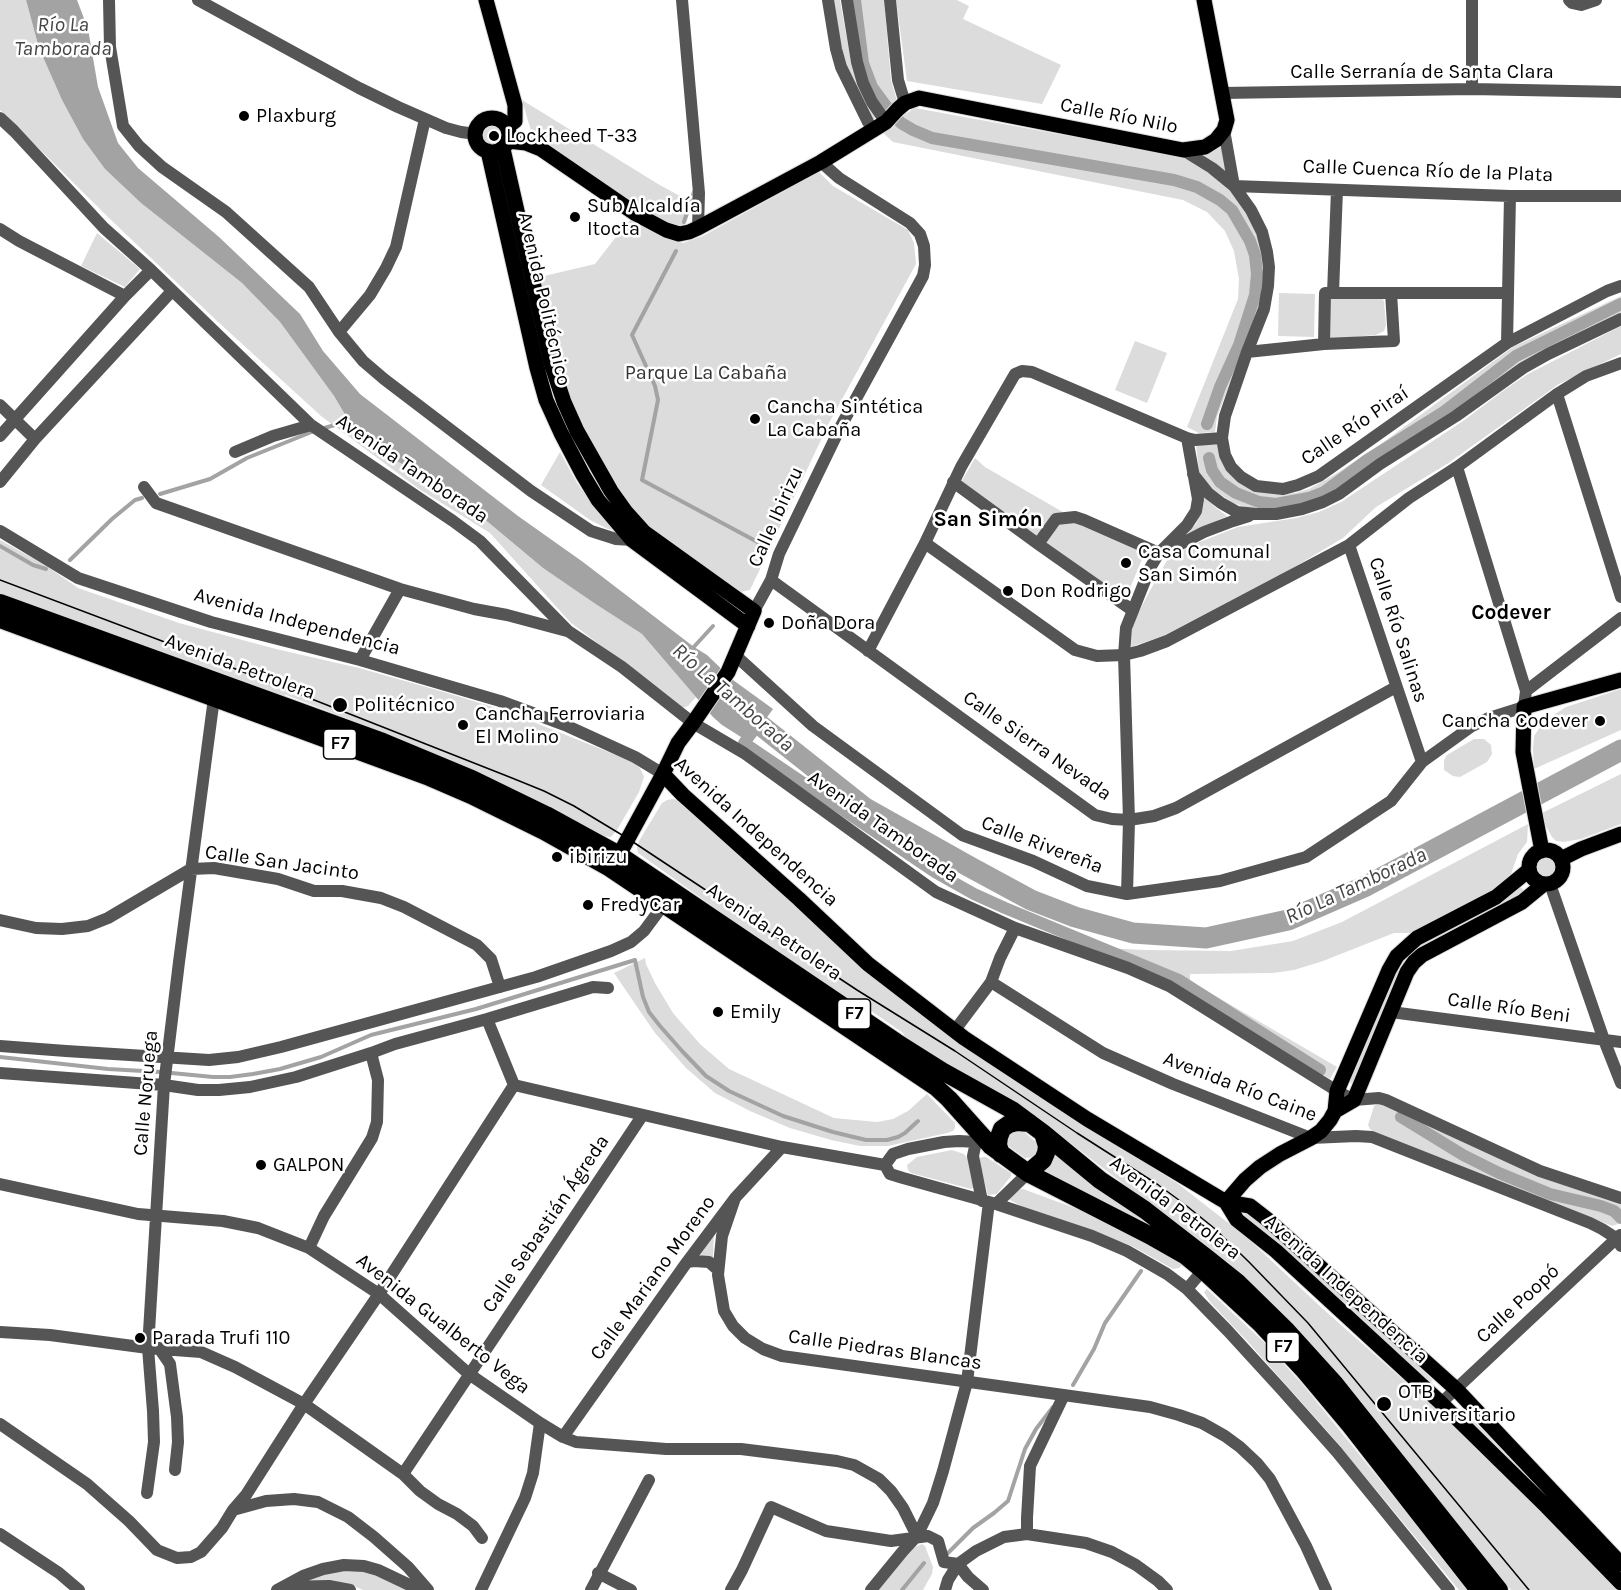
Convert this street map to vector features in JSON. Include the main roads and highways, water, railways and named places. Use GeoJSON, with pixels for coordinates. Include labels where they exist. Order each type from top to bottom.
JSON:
{"type":"FeatureCollection","features":[{"type":"Feature","properties":{"kind":"highway","name":"Avenida Petrolera"},"geometry":{"type":"LineString","coordinates":[[0,603],[383,742],[472,779],[546,815],[619,855],[896,1042],[1012,1110],[1100,1180],[1145,1209],[1237,1282],[1287,1331],[1335,1384],[1499,1590]]}},
{"type":"Feature","properties":{"kind":"highway","name":"Avenida Petrolera"},"geometry":{"type":"LineString","coordinates":[[0,620],[427,776],[544,831],[610,868],[936,1088],[949,1099],[980,1140],[1028,1173],[1159,1240],[1186,1256],[1203,1270],[1262,1324],[1303,1369],[1350,1425],[1479,1590]]}},
{"type":"Feature","properties":{"kind":"highway"},"geometry":{"type":"LineString","coordinates":[[1001,1154],[998,1145],[999,1137],[1002,1130],[1009,1124],[1017,1122],[1036,1128],[1047,1146],[1046,1153],[1042,1161],[1028,1173]]}},
{"type":"Feature","properties":{"kind":"main road","name":"Avenida Politécnico"},"geometry":{"type":"LineString","coordinates":[[486,0],[515,105],[514,121],[502,142],[537,368],[546,400],[583,475],[626,512],[644,532],[754,611]]}},
{"type":"Feature","properties":{"kind":"main road","name":"Calle Río Nilo"},"geometry":{"type":"LineString","coordinates":[[502,142],[526,143],[541,149],[636,214],[666,230],[679,234],[698,228],[821,162],[919,98],[1183,150],[1205,147],[1216,140],[1224,130],[1227,120],[1204,0]]}},
{"type":"Feature","properties":{"kind":"main road"},"geometry":{"type":"LineString","coordinates":[[490,119],[498,120],[502,142],[480,147],[476,134],[481,123],[490,119]]}},
{"type":"Feature","properties":{"kind":"main road","name":"Avenida Politécnico"},"geometry":{"type":"LineString","coordinates":[[604,495],[632,540],[748,626]]}},
{"type":"Feature","properties":{"kind":"main road","name":"Calle Ibirizu"},"geometry":{"type":"LineString","coordinates":[[619,855],[678,743],[728,672],[754,611]]}},
{"type":"Feature","properties":{"kind":"main road"},"geometry":{"type":"LineString","coordinates":[[1542,850],[1523,752],[1524,707],[1621,680]]}},
{"type":"Feature","properties":{"kind":"main road","name":"Avenida Independencia"},"geometry":{"type":"LineString","coordinates":[[663,774],[683,795],[868,964],[981,1050],[1087,1119],[1226,1202],[1250,1206],[1268,1220],[1456,1389],[1621,1564]]}},
{"type":"Feature","properties":{"kind":"main road"},"geometry":{"type":"LineString","coordinates":[[1561,859],[1621,834]]}},
{"type":"Feature","properties":{"kind":"main road"},"geometry":{"type":"LineString","coordinates":[[1335,1110],[1354,1100],[1407,972],[1414,962],[1422,955],[1522,902],[1547,884],[1555,882],[1562,874],[1561,859],[1553,852],[1542,850],[1532,858],[1529,870],[1535,880],[1547,884]]}},
{"type":"Feature","properties":{"kind":"main road"},"geometry":{"type":"LineString","coordinates":[[1226,1202],[1260,1167],[1311,1138],[1330,1120],[1335,1110],[1336,1091],[1396,956],[1417,938],[1496,897],[1529,870]]}},
{"type":"Feature","properties":{"kind":"main road","name":"Avenida Independencia"},"geometry":{"type":"LineString","coordinates":[[1226,1202],[1237,1220],[1276,1251],[1441,1403],[1621,1583]]}},
{"type":"Feature","properties":{"kind":"water","name":"Río La Tamborada"},"geometry":{"type":"Polygon","coordinates":[[[26,0],[77,0],[88,29],[98,87],[118,143],[138,168],[219,237],[300,314],[323,351],[360,394],[518,516],[707,655],[733,680],[773,709],[749,742],[713,717],[642,634],[543,568],[458,497],[395,460],[353,428],[334,396],[280,322],[242,283],[141,203],[105,169],[83,139],[62,100],[39,48],[26,0]]]}},
{"type":"Feature","properties":{"kind":"waterway"},"geometry":{"type":"LineString","coordinates":[[855,0],[863,63],[872,87],[901,123],[913,130],[932,138],[1174,180],[1197,187],[1232,210],[1250,241],[1255,255],[1257,274],[1255,295],[1239,345],[1220,387],[1207,424]]}},
{"type":"Feature","properties":{"kind":"waterway"},"geometry":{"type":"LineString","coordinates":[[684,222],[694,192]]}},
{"type":"Feature","properties":{"kind":"waterway"},"geometry":{"type":"LineString","coordinates":[[676,251],[632,335],[655,386],[658,400],[642,480],[765,546]]}},
{"type":"Feature","properties":{"kind":"waterway"},"geometry":{"type":"LineString","coordinates":[[1209,458],[1212,470],[1220,482],[1236,493],[1259,502],[1276,504],[1309,498],[1324,492],[1367,460],[1445,411],[1516,356],[1621,304]]}},
{"type":"Feature","properties":{"kind":"waterway"},"geometry":{"type":"LineString","coordinates":[[321,429],[352,420]]}},
{"type":"Feature","properties":{"kind":"waterway"},"geometry":{"type":"LineString","coordinates":[[160,494],[210,479],[247,458],[314,431]]}},
{"type":"Feature","properties":{"kind":"waterway"},"geometry":{"type":"LineString","coordinates":[[70,560],[112,519],[135,500],[142,498]]}},
{"type":"Feature","properties":{"kind":"waterway"},"geometry":{"type":"LineString","coordinates":[[0,546],[33,565],[46,569]]}},
{"type":"Feature","properties":{"kind":"waterway"},"geometry":{"type":"LineString","coordinates":[[691,650],[713,626]]}},
{"type":"Feature","properties":{"kind":"waterway","name":"Río La Tamborada"},"geometry":{"type":"LineString","coordinates":[[740,707],[865,808],[1031,900],[1075,917],[1133,933],[1206,938],[1288,920],[1366,886],[1621,750]]}},
{"type":"Feature","properties":{"kind":"waterway"},"geometry":{"type":"LineString","coordinates":[[756,727],[744,743],[935,872],[1005,908],[1179,980],[1320,1070]]}},
{"type":"Feature","properties":{"kind":"waterway"},"geometry":{"type":"LineString","coordinates":[[0,1057],[108,1069],[213,1077],[253,1074],[321,1057],[371,1035],[476,1009],[635,960],[643,997],[649,1012],[706,1076],[729,1091],[783,1116],[866,1140],[887,1140],[898,1137],[918,1121]]}},
{"type":"Feature","properties":{"kind":"waterway"},"geometry":{"type":"LineString","coordinates":[[1401,1117],[1463,1155],[1499,1173],[1550,1194],[1601,1206],[1614,1211],[1621,1218]]}},
{"type":"Feature","properties":{"kind":"waterway"},"geometry":{"type":"LineString","coordinates":[[1073,1385],[1094,1349],[1105,1323],[1141,1271]]}},
{"type":"Feature","properties":{"kind":"waterway"},"geometry":{"type":"LineString","coordinates":[[948,1553],[973,1528],[1008,1501],[1025,1449],[1036,1429],[1053,1407]]}},
{"type":"Feature","properties":{"kind":"waterway"},"geometry":{"type":"LineString","coordinates":[[902,1590],[924,1563]]}},
{"type":"Feature","properties":{"kind":"tram line"},"geometry":{"type":"LineString","coordinates":[[0,580],[223,664],[512,778],[574,806],[627,838],[1157,1184],[1214,1228],[1308,1323],[1529,1590]]}},
{"type":"Feature","properties":{"kind":"place","name":"Plaxburg"},"geometry":{"type":"Point","coordinates":[244,116]}},
{"type":"Feature","properties":{"kind":"place","name":"Lockheed T-33"},"geometry":{"type":"Point","coordinates":[494,136]}},
{"type":"Feature","properties":{"kind":"place","name":"Sub Alcaldía Itocta"},"geometry":{"type":"Point","coordinates":[575,217]}},
{"type":"Feature","properties":{"kind":"place","name":"Cancha Sintética La Cabaña"},"geometry":{"type":"Point","coordinates":[755,419]}},
{"type":"Feature","properties":{"kind":"place","name":"Casa Comunal San Simón"},"geometry":{"type":"Point","coordinates":[1126,563]}},
{"type":"Feature","properties":{"kind":"place","name":"Don Rodrigo"},"geometry":{"type":"Point","coordinates":[1008,591]}},
{"type":"Feature","properties":{"kind":"place","name":"Doña Dora"},"geometry":{"type":"Point","coordinates":[769,623]}},
{"type":"Feature","properties":{"kind":"place","name":"Politécnico"},"geometry":{"type":"Point","coordinates":[340,705]}},
{"type":"Feature","properties":{"kind":"place","name":"Cancha Codever"},"geometry":{"type":"Point","coordinates":[1600,721]}},
{"type":"Feature","properties":{"kind":"place","name":"Cancha Ferroviaria El Molino"},"geometry":{"type":"Point","coordinates":[463,725]}},
{"type":"Feature","properties":{"kind":"place","name":"ibirizu"},"geometry":{"type":"Point","coordinates":[557,857]}},
{"type":"Feature","properties":{"kind":"place","name":"FredyCar"},"geometry":{"type":"Point","coordinates":[588,905]}},
{"type":"Feature","properties":{"kind":"place","name":"Emily"},"geometry":{"type":"Point","coordinates":[718,1012]}},
{"type":"Feature","properties":{"kind":"place","name":"GALPON"},"geometry":{"type":"Point","coordinates":[261,1165]}},
{"type":"Feature","properties":{"kind":"place","name":"Parada Trufi 110"},"geometry":{"type":"Point","coordinates":[140,1338]}},
{"type":"Feature","properties":{"kind":"place","name":"OTB Universitario"},"geometry":{"type":"Point","coordinates":[1384,1404]}},
{"type":"Feature","properties":{"kind":"district","name":"San Simón"},"geometry":{"type":"Point","coordinates":[988,520]}},
{"type":"Feature","properties":{"kind":"district","name":"Codever"},"geometry":{"type":"Point","coordinates":[1511,613]}},
{"type":"Feature","properties":{"kind":"park label","name":"Parque La Cabaña"},"geometry":{"type":"Point","coordinates":[706,373]}}]}
